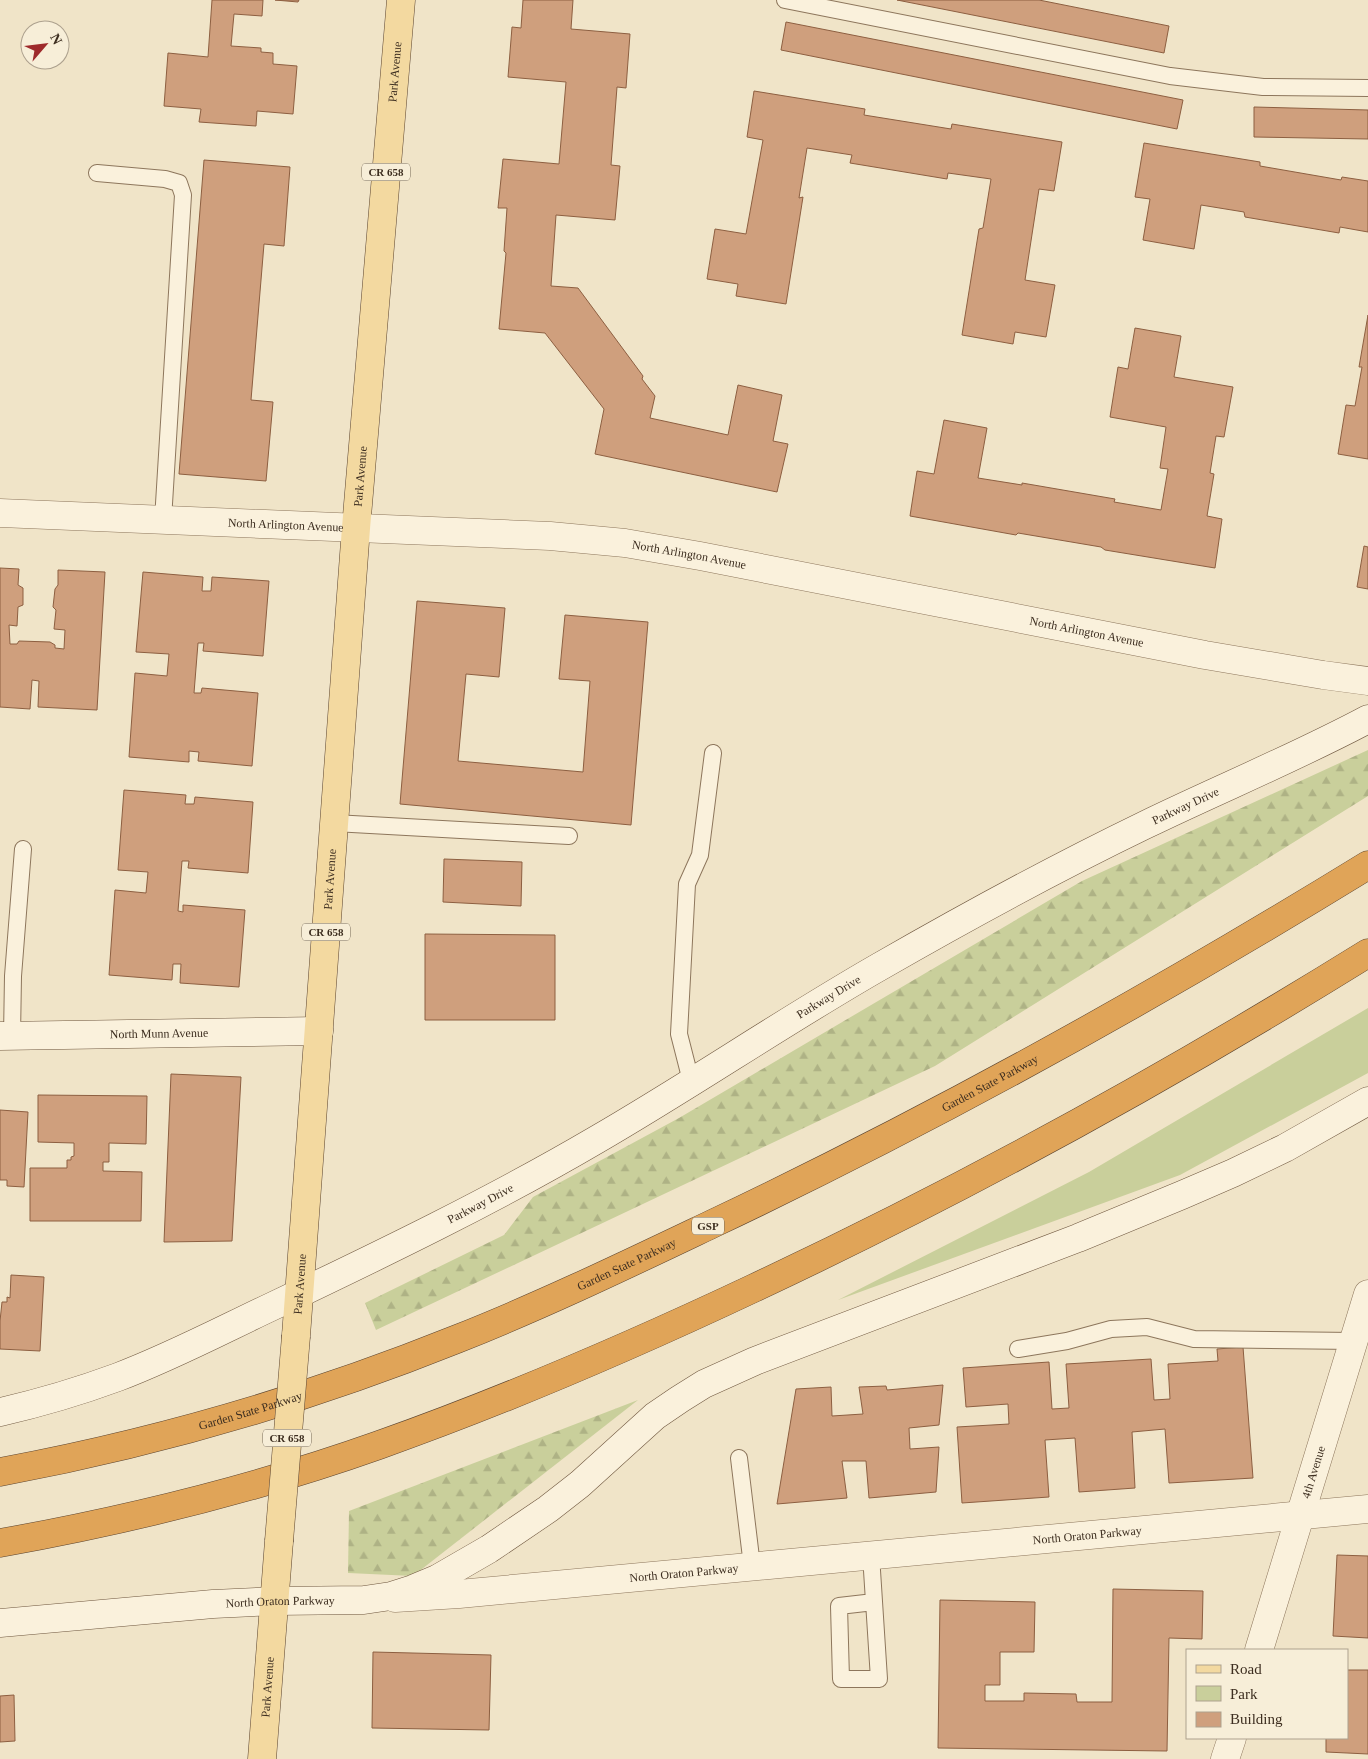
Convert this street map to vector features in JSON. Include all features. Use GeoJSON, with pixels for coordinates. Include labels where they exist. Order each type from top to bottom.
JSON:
{"type":"FeatureCollection","features":[{"type":"Feature","properties":{"kind":"highway","name":"Garden State Parkway"},"geometry":{"type":"LineString","coordinates":[[0,1472],[108,1450],[252,1411],[404,1360],[547,1301],[816,1174],[940,1111],[1187,974],[1368,864]]}},
{"type":"Feature","properties":{"kind":"highway"},"geometry":{"type":"LineString","coordinates":[[0,1543],[140,1515],[280,1476],[378,1445],[544,1382],[738,1296],[928,1203],[1084,1120],[1180,1066],[1368,953]]}},
{"type":"Feature","properties":{"kind":"main road","name":"Park Avenue"},"geometry":{"type":"LineString","coordinates":[[262,1759],[296,1336],[356,528],[401,0]]}},
{"type":"Feature","properties":{"kind":"main road","name":"North Arlington Avenue"},"geometry":{"type":"LineString","coordinates":[[0,513],[550,536],[625,543],[1205,655],[1368,682]]}},
{"type":"Feature","properties":{"kind":"main road","name":"Parkway Drive"},"geometry":{"type":"LineString","coordinates":[[299,1293],[446,1221],[544,1170],[598,1139],[835,993],[1005,897],[1151,822],[1295,756],[1368,719]]}},
{"type":"Feature","properties":{"kind":"main road","name":"North Munn Avenue"},"geometry":{"type":"LineString","coordinates":[[6,1036],[318,1031]]}},
{"type":"Feature","properties":{"kind":"main road"},"geometry":{"type":"LineString","coordinates":[[364,1600],[414,1590],[489,1549],[548,1509],[580,1484],[655,1416],[704,1384],[755,1361],[1078,1238],[1182,1195],[1285,1148],[1368,1101]]}},
{"type":"Feature","properties":{"kind":"main road"},"geometry":{"type":"LineString","coordinates":[[0,1412],[31,1405],[119,1376],[169,1355],[299,1293]]}},
{"type":"Feature","properties":{"kind":"main road","name":"4th Avenue"},"geometry":{"type":"LineString","coordinates":[[1259,1649],[1368,1294]]}},
{"type":"Feature","properties":{"kind":"main road","name":"North Oraton Parkway"},"geometry":{"type":"LineString","coordinates":[[0,1623],[213,1604],[364,1600],[459,1594],[1368,1509]]}},
{"type":"Feature","properties":{"kind":"main road"},"geometry":{"type":"LineString","coordinates":[[1225,1759],[1232,1739]]}},
{"type":"Feature","properties":{"kind":"lane"},"geometry":{"type":"LineString","coordinates":[[785,0],[1170,76],[1263,87],[1368,88]]}},
{"type":"Feature","properties":{"kind":"lane"},"geometry":{"type":"LineString","coordinates":[[97,173],[165,179],[179,183],[183,195],[163,520]]}},
{"type":"Feature","properties":{"kind":"lane"},"geometry":{"type":"LineString","coordinates":[[691,1081],[679,1034],[687,884],[700,855],[713,753]]}},
{"type":"Feature","properties":{"kind":"lane"},"geometry":{"type":"LineString","coordinates":[[334,823],[569,836]]}},
{"type":"Feature","properties":{"kind":"lane"},"geometry":{"type":"LineString","coordinates":[[6,1036],[13,976],[23,849]]}},
{"type":"Feature","properties":{"kind":"lane"},"geometry":{"type":"LineString","coordinates":[[1018,1348],[1067,1341],[1111,1329],[1147,1327],[1194,1339],[1354,1341]]}},
{"type":"Feature","properties":{"kind":"lane"},"geometry":{"type":"LineString","coordinates":[[739,1458],[752,1566]]}},
{"type":"Feature","properties":{"kind":"lane"},"geometry":{"type":"LineString","coordinates":[[871,1555],[879,1679],[842,1679],[838,1606],[874,1602]]}},
{"type":"Feature","properties":{"kind":"green space"},"geometry":{"type":"Polygon","coordinates":[[[1368,750],[1368,796],[935,1066],[376,1330],[365,1303],[504,1235],[533,1197],[679,1118],[1082,881],[1368,750]]]}},
{"type":"Feature","properties":{"kind":"green space"},"geometry":{"type":"Polygon","coordinates":[[[1368,1008],[1368,1073],[1180,1175],[838,1300],[1089,1172],[1368,1008]]]}},
{"type":"Feature","properties":{"kind":"green space"},"geometry":{"type":"Polygon","coordinates":[[[638,1400],[413,1576],[348,1573],[349,1511],[638,1400]]]}},
{"type":"Feature","properties":{"kind":"building"},"geometry":{"type":"Polygon","coordinates":[[[212,0],[263,0],[262,16],[234,14],[231,46],[261,48],[261,52],[273,53],[273,64],[297,66],[293,114],[257,111],[256,126],[199,122],[201,109],[164,106],[168,53],[208,57],[212,0]]]}},
{"type":"Feature","properties":{"kind":"building"},"geometry":{"type":"Polygon","coordinates":[[[275,0],[299,0],[298,2],[275,0]]]}},
{"type":"Feature","properties":{"kind":"building"},"geometry":{"type":"Polygon","coordinates":[[[523,0],[573,0],[571,29],[630,34],[626,88],[617,87],[611,165],[620,166],[615,220],[556,215],[551,286],[578,288],[643,376],[642,379],[655,396],[650,418],[728,435],[738,385],[782,395],[773,441],[788,444],[777,492],[595,454],[604,409],[545,333],[499,329],[506,253],[504,251],[507,208],[498,208],[503,159],[559,164],[566,82],[508,77],[512,27],[521,28],[523,0]]]}},
{"type":"Feature","properties":{"kind":"building"},"geometry":{"type":"Polygon","coordinates":[[[897,0],[1039,0],[1169,26],[1164,53],[897,0]]]}},
{"type":"Feature","properties":{"kind":"building"},"geometry":{"type":"Polygon","coordinates":[[[786,22],[1183,100],[1177,129],[781,50],[786,22]]]}},
{"type":"Feature","properties":{"kind":"building"},"geometry":{"type":"Polygon","coordinates":[[[754,91],[865,109],[864,115],[951,129],[952,124],[1062,142],[1054,191],[1039,189],[1025,280],[1055,285],[1046,337],[1015,332],[1013,344],[962,335],[979,229],[983,228],[991,179],[948,173],[947,179],[850,163],[852,155],[807,148],[799,198],[803,197],[786,304],[736,296],[738,284],[707,279],[715,229],[746,234],[763,140],[747,137],[754,91]]]}},
{"type":"Feature","properties":{"kind":"building"},"geometry":{"type":"Polygon","coordinates":[[[1254,107],[1368,110],[1368,139],[1254,137],[1254,107]]]}},
{"type":"Feature","properties":{"kind":"building"},"geometry":{"type":"Polygon","coordinates":[[[1144,143],[1260,162],[1260,166],[1341,180],[1342,177],[1368,181],[1368,232],[1340,227],[1339,233],[1245,217],[1244,212],[1201,205],[1194,249],[1143,240],[1150,199],[1135,197],[1144,143]]]}},
{"type":"Feature","properties":{"kind":"building"},"geometry":{"type":"Polygon","coordinates":[[[204,160],[290,167],[284,246],[264,244],[251,400],[273,402],[266,481],[179,474],[204,160]]]}},
{"type":"Feature","properties":{"kind":"building"},"geometry":{"type":"Polygon","coordinates":[[[1368,315],[1368,459],[1338,454],[1346,405],[1355,406],[1362,367],[1359,367],[1368,315]]]}},
{"type":"Feature","properties":{"kind":"building"},"geometry":{"type":"Polygon","coordinates":[[[1135,328],[1181,336],[1174,377],[1233,387],[1224,437],[1216,436],[1210,473],[1214,474],[1207,516],[1222,519],[1215,568],[1105,550],[1101,547],[1018,533],[1016,535],[910,516],[917,471],[934,474],[944,420],[987,428],[978,478],[1022,485],[1022,483],[1115,499],[1114,502],[1161,510],[1168,469],[1160,468],[1166,427],[1110,417],[1118,367],[1128,369],[1135,328]]]}},
{"type":"Feature","properties":{"kind":"building"},"geometry":{"type":"Polygon","coordinates":[[[1364,546],[1368,547],[1368,589],[1357,587],[1364,546]]]}},
{"type":"Feature","properties":{"kind":"building"},"geometry":{"type":"Polygon","coordinates":[[[0,568],[19,569],[18,585],[23,588],[23,605],[18,607],[17,626],[9,625],[10,644],[17,644],[19,641],[50,642],[55,645],[55,648],[64,649],[65,630],[54,629],[56,610],[53,607],[55,589],[58,585],[58,570],[105,572],[97,710],[38,707],[39,681],[32,680],[30,709],[0,707],[0,568]]]}},
{"type":"Feature","properties":{"kind":"building"},"geometry":{"type":"Polygon","coordinates":[[[143,572],[203,577],[202,591],[211,591],[212,577],[269,581],[263,656],[203,651],[204,643],[198,643],[194,693],[201,693],[202,688],[258,693],[252,766],[198,761],[199,752],[189,751],[189,762],[129,757],[135,673],[167,676],[169,654],[136,652],[143,572]]]}},
{"type":"Feature","properties":{"kind":"building"},"geometry":{"type":"Polygon","coordinates":[[[417,601],[505,608],[499,677],[466,674],[458,761],[583,772],[590,681],[559,679],[565,615],[648,622],[631,825],[400,804],[417,601]]]}},
{"type":"Feature","properties":{"kind":"building"},"geometry":{"type":"Polygon","coordinates":[[[124,790],[186,795],[185,804],[194,804],[195,797],[253,802],[248,873],[188,868],[189,861],[182,861],[178,911],[183,912],[183,905],[245,910],[239,987],[180,983],[181,964],[173,964],[172,980],[109,975],[115,890],[146,893],[148,872],[118,870],[124,790]]]}},
{"type":"Feature","properties":{"kind":"building"},"geometry":{"type":"Polygon","coordinates":[[[444,859],[522,862],[521,906],[443,902],[444,859]]]}},
{"type":"Feature","properties":{"kind":"building"},"geometry":{"type":"Polygon","coordinates":[[[425,934],[555,935],[555,1020],[425,1020],[425,934]]]}},
{"type":"Feature","properties":{"kind":"building"},"geometry":{"type":"Polygon","coordinates":[[[171,1074],[241,1077],[232,1241],[164,1242],[171,1074]]]}},
{"type":"Feature","properties":{"kind":"building"},"geometry":{"type":"Polygon","coordinates":[[[38,1095],[147,1096],[146,1144],[109,1143],[109,1162],[103,1162],[103,1171],[142,1172],[141,1221],[30,1221],[30,1168],[67,1168],[67,1160],[71,1160],[71,1157],[74,1156],[74,1143],[38,1142],[38,1095]]]}},
{"type":"Feature","properties":{"kind":"building"},"geometry":{"type":"Polygon","coordinates":[[[0,1110],[28,1112],[24,1187],[7,1186],[7,1180],[0,1180],[0,1110]]]}},
{"type":"Feature","properties":{"kind":"building"},"geometry":{"type":"Polygon","coordinates":[[[11,1275],[44,1277],[40,1351],[0,1349],[2,1302],[7,1302],[7,1297],[10,1298],[11,1275]]]}},
{"type":"Feature","properties":{"kind":"building"},"geometry":{"type":"Polygon","coordinates":[[[1243,1347],[1253,1478],[1169,1483],[1165,1429],[1132,1432],[1135,1488],[1079,1492],[1075,1438],[1045,1440],[1049,1497],[962,1503],[957,1427],[1009,1424],[1008,1404],[966,1407],[963,1368],[1049,1362],[1052,1409],[1069,1408],[1066,1364],[1151,1359],[1154,1400],[1170,1399],[1168,1364],[1218,1361],[1217,1349],[1243,1347]]]}},
{"type":"Feature","properties":{"kind":"building"},"geometry":{"type":"Polygon","coordinates":[[[943,1385],[939,1425],[909,1428],[910,1449],[939,1447],[936,1492],[869,1498],[866,1461],[842,1461],[847,1498],[777,1504],[796,1389],[831,1387],[832,1416],[863,1414],[859,1387],[886,1386],[887,1390],[943,1385]]]}},
{"type":"Feature","properties":{"kind":"building"},"geometry":{"type":"Polygon","coordinates":[[[1337,1555],[1368,1556],[1368,1638],[1333,1636],[1337,1555]]]}},
{"type":"Feature","properties":{"kind":"building"},"geometry":{"type":"Polygon","coordinates":[[[1113,1589],[1203,1591],[1202,1639],[1169,1638],[1167,1751],[938,1748],[940,1600],[1035,1602],[1034,1652],[1000,1652],[1000,1685],[985,1685],[985,1701],[1024,1701],[1024,1693],[1076,1694],[1077,1702],[1112,1702],[1113,1589]]]}},
{"type":"Feature","properties":{"kind":"building"},"geometry":{"type":"Polygon","coordinates":[[[373,1652],[491,1655],[489,1730],[372,1728],[373,1652]]]}},
{"type":"Feature","properties":{"kind":"building"},"geometry":{"type":"Polygon","coordinates":[[[1348,1670],[1368,1670],[1368,1754],[1326,1752],[1326,1739],[1348,1739],[1348,1670]]]}},
{"type":"Feature","properties":{"kind":"building"},"geometry":{"type":"Polygon","coordinates":[[[14,1695],[15,1741],[0,1742],[0,1696],[14,1695]]]}}]}
